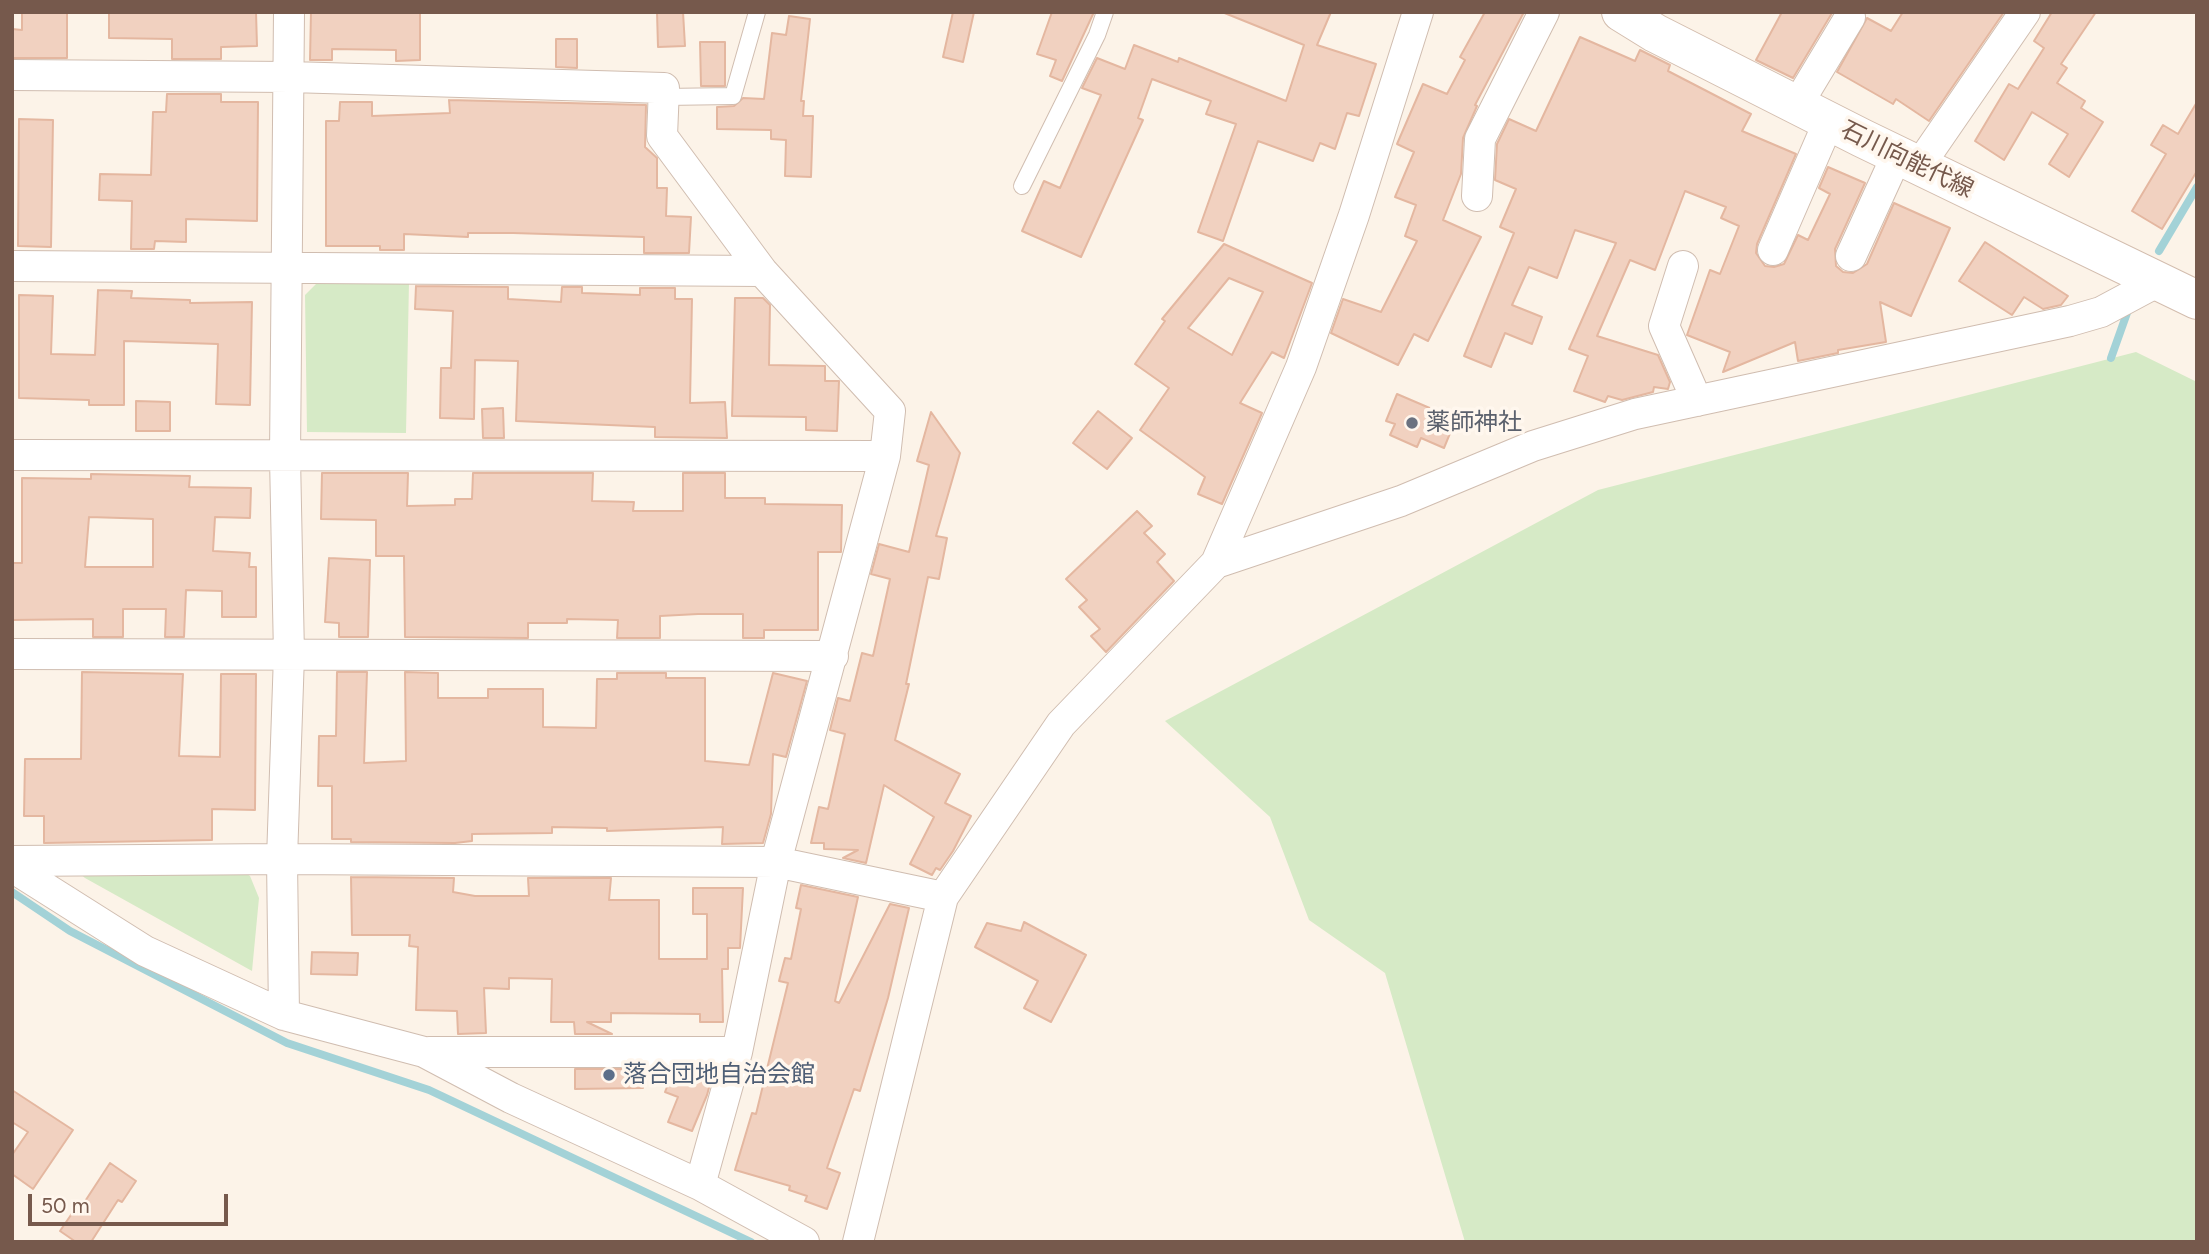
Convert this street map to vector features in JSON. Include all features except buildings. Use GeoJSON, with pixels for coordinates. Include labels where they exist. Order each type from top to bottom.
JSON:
{"type":"FeatureCollection","features":[{"type":"Feature","properties":{"kind":"main road","name":"石川向能代線"},"geometry":{"type":"LineString","coordinates":[[1621,12],[1655,33],[1908,161],[2197,300]]}},
{"type":"Feature","properties":{"kind":"street"},"geometry":{"type":"LineString","coordinates":[[284,1015],[282,859],[289,655],[285,457],[289,12]]}},
{"type":"Feature","properties":{"kind":"street"},"geometry":{"type":"LineString","coordinates":[[858,1242],[943,897],[1061,724],[1216,563],[1301,368],[1354,215],[1419,12]]}},
{"type":"Feature","properties":{"kind":"street"},"geometry":{"type":"LineString","coordinates":[[1477,197],[1479,139],[1544,12]]}},
{"type":"Feature","properties":{"kind":"street"},"geometry":{"type":"LineString","coordinates":[[1851,256],[1908,161],[2025,12]]}},
{"type":"Feature","properties":{"kind":"street"},"geometry":{"type":"LineString","coordinates":[[1773,250],[1813,113],[1850,17]]}},
{"type":"Feature","properties":{"kind":"street"},"geometry":{"type":"LineString","coordinates":[[12,75],[290,77],[664,88],[662,136],[762,271],[890,411],[885,456],[776,862],[737,1052],[700,1185]]}},
{"type":"Feature","properties":{"kind":"street"},"geometry":{"type":"LineString","coordinates":[[12,266],[762,271]]}},
{"type":"Feature","properties":{"kind":"street"},"geometry":{"type":"LineString","coordinates":[[1683,266],[1664,326],[1697,401]]}},
{"type":"Feature","properties":{"kind":"street"},"geometry":{"type":"LineString","coordinates":[[1216,563],[1401,501],[1533,446],[1635,414],[2070,321],[2101,312],[2159,281]]}},
{"type":"Feature","properties":{"kind":"street"},"geometry":{"type":"LineString","coordinates":[[12,454],[285,457],[885,456]]}},
{"type":"Feature","properties":{"kind":"street"},"geometry":{"type":"LineString","coordinates":[[12,654],[833,656]]}},
{"type":"Feature","properties":{"kind":"street"},"geometry":{"type":"LineString","coordinates":[[12,861],[282,859],[776,862],[943,897]]}},
{"type":"Feature","properties":{"kind":"street"},"geometry":{"type":"LineString","coordinates":[[12,867],[145,951],[284,1015],[424,1052],[511,1098],[700,1185],[804,1242]]}},
{"type":"Feature","properties":{"kind":"street"},"geometry":{"type":"LineString","coordinates":[[424,1052],[737,1052]]}},
{"type":"Feature","properties":{"kind":"lane"},"geometry":{"type":"LineString","coordinates":[[664,97],[733,96],[757,12]]}},
{"type":"Feature","properties":{"kind":"lane"},"geometry":{"type":"LineString","coordinates":[[1021,186],[1097,35],[1105,12]]}},
{"type":"Feature","properties":{"kind":"green space"},"geometry":{"type":"Polygon","coordinates":[[[409,282],[406,433],[307,432],[305,295],[317,283],[409,282]]]}},
{"type":"Feature","properties":{"kind":"green space"},"geometry":{"type":"Polygon","coordinates":[[[2136,352],[2197,382],[2197,1242],[1465,1242],[1385,973],[1309,920],[1270,817],[1165,721],[1598,490],[2136,352]]]}},
{"type":"Feature","properties":{"kind":"green space"},"geometry":{"type":"Polygon","coordinates":[[[238,868],[250,876],[259,898],[252,971],[75,870],[238,868]]]}},
{"type":"Feature","properties":{"kind":"waterway"},"geometry":{"type":"LineString","coordinates":[[2159,251],[2197,187]]}},
{"type":"Feature","properties":{"kind":"waterway"},"geometry":{"type":"LineString","coordinates":[[2111,358],[2127,313]]}},
{"type":"Feature","properties":{"kind":"waterway"},"geometry":{"type":"LineString","coordinates":[[12,892],[70,931],[287,1043],[429,1090],[751,1242]]}},
{"type":"Feature","properties":{"kind":"place","name":"薬師神社"},"geometry":{"type":"Point","coordinates":[1412,423]}},
{"type":"Feature","properties":{"kind":"place","name":"落合団地自治会館"},"geometry":{"type":"Point","coordinates":[609,1075]}}]}
